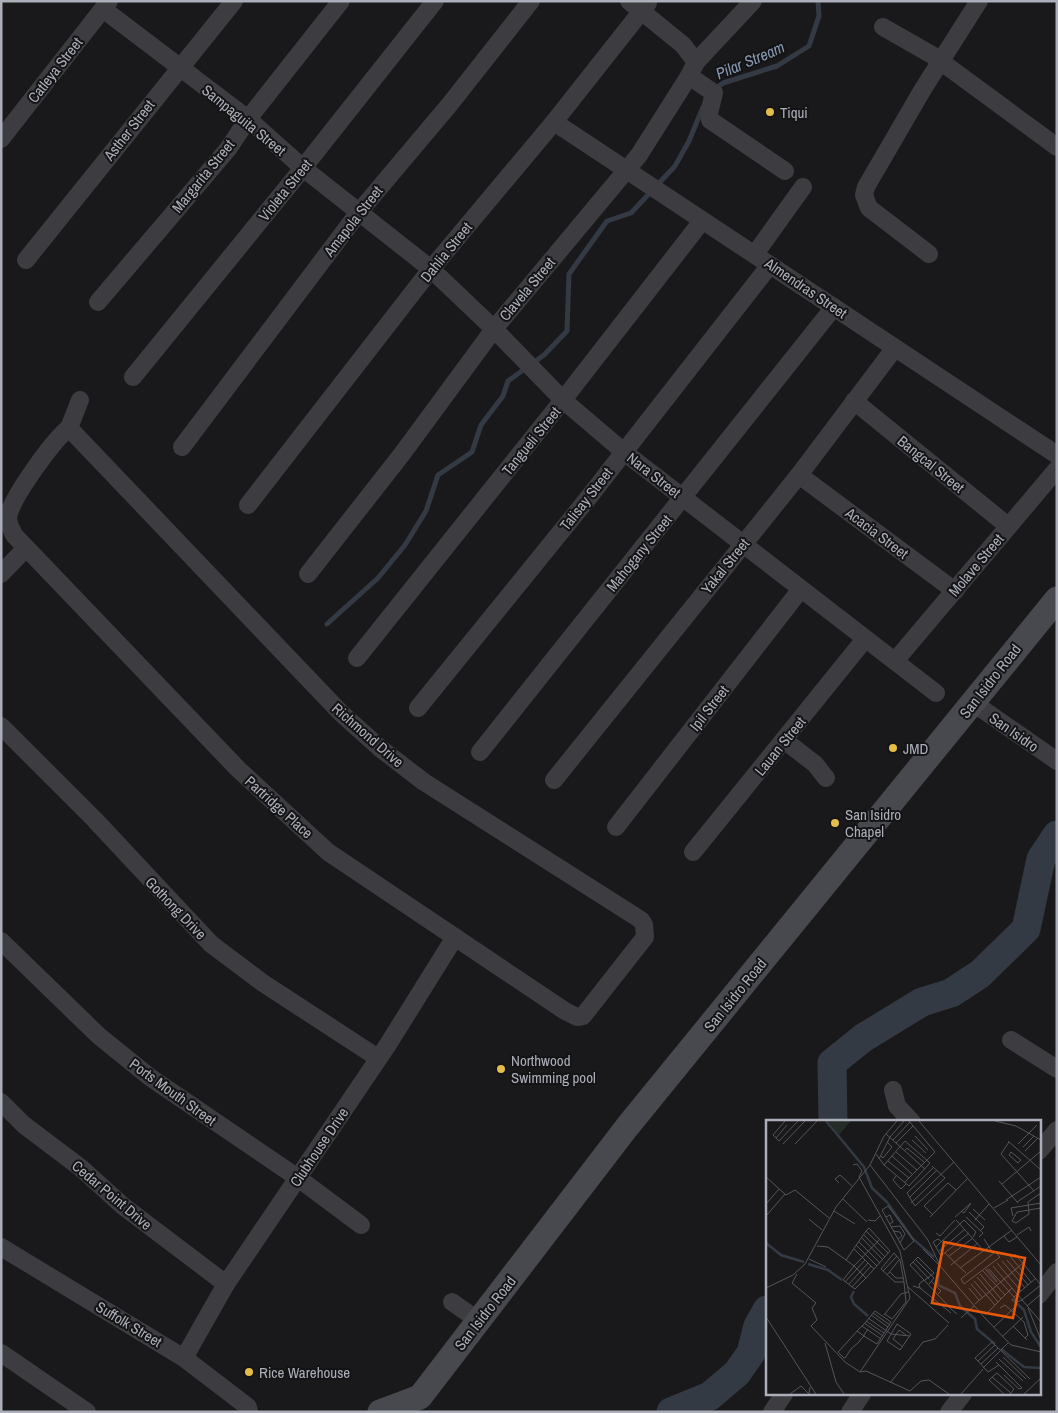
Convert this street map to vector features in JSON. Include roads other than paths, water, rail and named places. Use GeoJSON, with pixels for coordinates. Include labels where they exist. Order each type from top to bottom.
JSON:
{"type":"FeatureCollection","features":[{"type":"Feature","properties":{"kind":"main road","name":"San Isidro Road"},"geometry":{"type":"LineString","coordinates":[[423,1404],[479,1321],[627,1127],[1057,599]]}},
{"type":"Feature","properties":{"kind":"main road"},"geometry":{"type":"LineString","coordinates":[[380,1412],[423,1404]]}},
{"type":"Feature","properties":{"kind":"street","name":"Asther Street"},"geometry":{"type":"LineString","coordinates":[[26,260],[178,68],[234,1]]}},
{"type":"Feature","properties":{"kind":"street","name":"Margarita Street"},"geometry":{"type":"LineString","coordinates":[[98,302],[228,148],[248,119],[341,1]]}},
{"type":"Feature","properties":{"kind":"street","name":"Violeta Street"},"geometry":{"type":"LineString","coordinates":[[133,377],[304,168],[435,1]]}},
{"type":"Feature","properties":{"kind":"street","name":"Amapola Street"},"geometry":{"type":"LineString","coordinates":[[182,447],[359,212],[450,104],[531,1]]}},
{"type":"Feature","properties":{"kind":"street","name":"Clavela Street"},"geometry":{"type":"LineString","coordinates":[[308,574],[402,454],[494,329],[631,174],[639,154],[694,73],[753,1]]}},
{"type":"Feature","properties":{"kind":"street"},"geometry":{"type":"LineString","coordinates":[[929,254],[869,208],[864,195],[866,187],[923,89],[942,62],[979,1]]}},
{"type":"Feature","properties":{"kind":"street"},"geometry":{"type":"LineString","coordinates":[[640,4],[683,45],[694,73],[714,93],[709,113],[710,120],[735,139],[770,159],[785,171]]}},
{"type":"Feature","properties":{"kind":"street","name":"Dahlia Street"},"geometry":{"type":"LineString","coordinates":[[248,505],[431,269],[554,122],[640,4]]}},
{"type":"Feature","properties":{"kind":"street","name":"Sampaguita Street"},"geometry":{"type":"LineString","coordinates":[[106,5],[178,68],[248,119],[304,168],[431,269]]}},
{"type":"Feature","properties":{"kind":"street","name":"Catleya Street"},"geometry":{"type":"LineString","coordinates":[[1,140],[106,5]]}},
{"type":"Feature","properties":{"kind":"street"},"geometry":{"type":"LineString","coordinates":[[883,27],[942,62],[1057,147]]}},
{"type":"Feature","properties":{"kind":"street","name":"Almendras Street"},"geometry":{"type":"LineString","coordinates":[[554,122],[702,221],[755,254],[894,349],[1057,455]]}},
{"type":"Feature","properties":{"kind":"street"},"geometry":{"type":"LineString","coordinates":[[755,254],[803,187]]}},
{"type":"Feature","properties":{"kind":"street","name":"Tangueli Street"},"geometry":{"type":"LineString","coordinates":[[357,658],[563,400],[702,221]]}},
{"type":"Feature","properties":{"kind":"street","name":"Talisay Street"},"geometry":{"type":"LineString","coordinates":[[418,708],[624,452],[770,265]]}},
{"type":"Feature","properties":{"kind":"street","name":"Nara Street"},"geometry":{"type":"LineString","coordinates":[[431,269],[494,329],[563,400],[624,452],[744,543],[801,590],[936,694]]}},
{"type":"Feature","properties":{"kind":"street","name":"Mahogany Street"},"geometry":{"type":"LineString","coordinates":[[480,752],[834,307]]}},
{"type":"Feature","properties":{"kind":"street","name":"Yakal Street"},"geometry":{"type":"LineString","coordinates":[[554,780],[799,474],[894,349]]}},
{"type":"Feature","properties":{"kind":"street"},"geometry":{"type":"LineString","coordinates":[[68,428],[80,400]]}},
{"type":"Feature","properties":{"kind":"street","name":"Bangcal Street"},"geometry":{"type":"LineString","coordinates":[[854,401],[1008,526]]}},
{"type":"Feature","properties":{"kind":"street","name":"Partridge Place"},"geometry":{"type":"LineString","coordinates":[[68,428],[59,436],[24,486],[8,514],[9,525],[26,548],[238,769],[328,852],[577,1017],[583,1016],[594,1001]]}},
{"type":"Feature","properties":{"kind":"street","name":"Richmond Drive"},"geometry":{"type":"LineString","coordinates":[[68,428],[341,713],[382,749],[424,782],[641,920],[644,925],[645,937],[594,1001]]}},
{"type":"Feature","properties":{"kind":"street","name":"Molave Street"},"geometry":{"type":"LineString","coordinates":[[895,661],[1057,469]]}},
{"type":"Feature","properties":{"kind":"street","name":"Acacia Street"},"geometry":{"type":"LineString","coordinates":[[799,474],[955,591]]}},
{"type":"Feature","properties":{"kind":"street"},"geometry":{"type":"LineString","coordinates":[[1,574],[26,548]]}},
{"type":"Feature","properties":{"kind":"street","name":"Ipil Street"},"geometry":{"type":"LineString","coordinates":[[616,827],[801,590]]}},
{"type":"Feature","properties":{"kind":"street","name":"Lauan Street"},"geometry":{"type":"LineString","coordinates":[[693,852],[865,639]]}},
{"type":"Feature","properties":{"kind":"street","name":"San Isidro"},"geometry":{"type":"LineString","coordinates":[[972,702],[1057,761]]}},
{"type":"Feature","properties":{"kind":"street","name":"Gothong Drive"},"geometry":{"type":"LineString","coordinates":[[4,734],[94,820],[211,944],[263,983],[378,1058]]}},
{"type":"Feature","properties":{"kind":"street"},"geometry":{"type":"LineString","coordinates":[[784,740],[815,764],[826,778]]}},
{"type":"Feature","properties":{"kind":"street","name":"Clubhouse Drive"},"geometry":{"type":"LineString","coordinates":[[184,1358],[226,1284],[378,1058],[455,937]]}},
{"type":"Feature","properties":{"kind":"street","name":"Ports Mouth Street"},"geometry":{"type":"LineString","coordinates":[[1,940],[99,1036],[151,1078],[298,1178],[361,1225]]}},
{"type":"Feature","properties":{"kind":"street"},"geometry":{"type":"LineString","coordinates":[[1011,1040],[1057,1070]]}},
{"type":"Feature","properties":{"kind":"street"},"geometry":{"type":"LineString","coordinates":[[894,1090],[897,1106],[910,1120]]}},
{"type":"Feature","properties":{"kind":"street","name":"Cedar Point Drive"},"geometry":{"type":"LineString","coordinates":[[1,1102],[24,1125],[81,1168],[122,1206],[226,1284]]}},
{"type":"Feature","properties":{"kind":"street"},"geometry":{"type":"LineString","coordinates":[[1040,1150],[1057,1130]]}},
{"type":"Feature","properties":{"kind":"street","name":"Suffolk Street"},"geometry":{"type":"LineString","coordinates":[[1,1247],[184,1358],[248,1407],[249,1412]]}},
{"type":"Feature","properties":{"kind":"street"},"geometry":{"type":"LineString","coordinates":[[1040,1295],[1057,1272]]}},
{"type":"Feature","properties":{"kind":"street"},"geometry":{"type":"LineString","coordinates":[[452,1302],[479,1321]]}},
{"type":"Feature","properties":{"kind":"street"},"geometry":{"type":"LineString","coordinates":[[1,1353],[87,1412]]}},
{"type":"Feature","properties":{"kind":"street"},"geometry":{"type":"LineString","coordinates":[[772,1412],[783,1396]]}},
{"type":"Feature","properties":{"kind":"street"},"geometry":{"type":"LineString","coordinates":[[850,1412],[861,1396]]}},
{"type":"Feature","properties":{"kind":"street"},"geometry":{"type":"LineString","coordinates":[[949,1412],[961,1396]]}},
{"type":"Feature","properties":{"kind":"waterway","name":"Pilar Stream"},"geometry":{"type":"LineString","coordinates":[[714,90],[723,83],[777,66],[809,46],[819,16],[818,1]]}},
{"type":"Feature","properties":{"kind":"waterway"},"geometry":{"type":"LineString","coordinates":[[327,624],[378,578],[405,545],[426,511],[438,475],[472,452],[481,425],[503,396],[508,381],[544,355],[567,331],[569,274],[607,221],[631,213],[675,166],[689,141],[703,107]]}},
{"type":"Feature","properties":{"kind":"waterway"},"geometry":{"type":"LineString","coordinates":[[833,1120],[832,1063],[863,1038],[922,1002],[951,993],[980,974],[1026,929],[1041,859],[1057,835]]}},
{"type":"Feature","properties":{"kind":"waterway"},"geometry":{"type":"LineString","coordinates":[[671,1412],[710,1396],[737,1373],[751,1353],[758,1326],[766,1312]]}},
{"type":"Feature","properties":{"kind":"place","name":"Tiqui"},"geometry":{"type":"Point","coordinates":[770,112]}},
{"type":"Feature","properties":{"kind":"place","name":"JMD"},"geometry":{"type":"Point","coordinates":[893,748]}},
{"type":"Feature","properties":{"kind":"place","name":"San Isidro Chapel"},"geometry":{"type":"Point","coordinates":[835,823]}},
{"type":"Feature","properties":{"kind":"place","name":"Northwood Swimming pool"},"geometry":{"type":"Point","coordinates":[501,1069]}},
{"type":"Feature","properties":{"kind":"place","name":"Rice Warehouse"},"geometry":{"type":"Point","coordinates":[249,1372]}}]}
